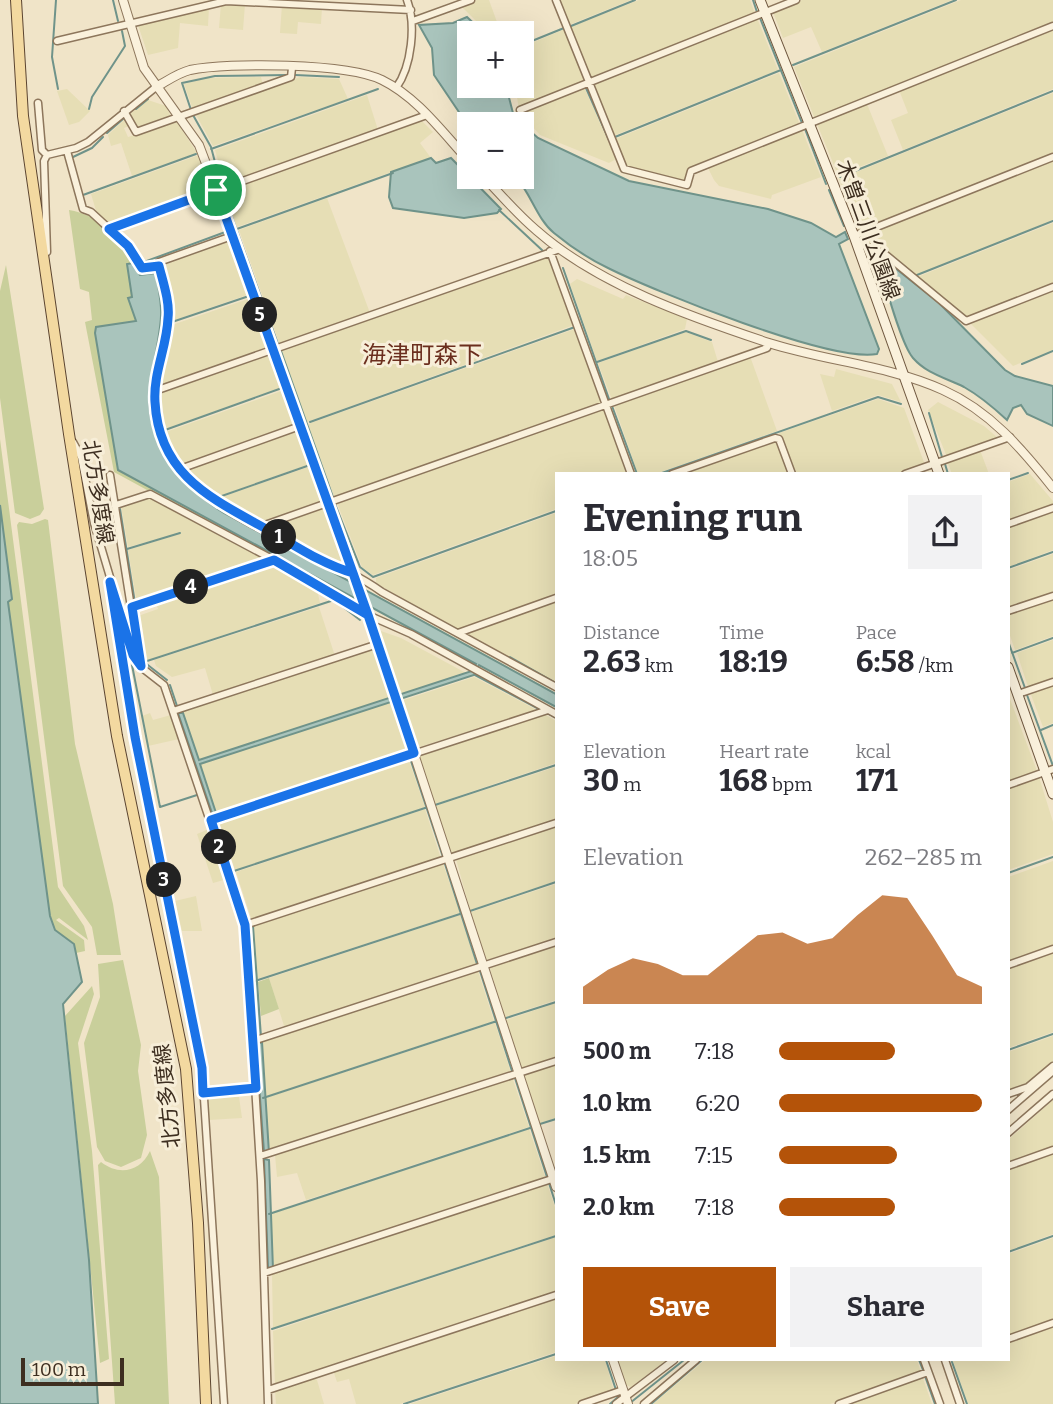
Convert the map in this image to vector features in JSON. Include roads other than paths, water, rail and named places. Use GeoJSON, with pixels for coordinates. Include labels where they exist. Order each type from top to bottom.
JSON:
{"type":"FeatureCollection","features":[{"type":"Feature","properties":{"kind":"main road","name":"北方多度線"},"geometry":{"type":"LineString","coordinates":[[16,0],[23,116],[69,434],[117,736],[186,1069],[206,1401]]}},
{"type":"Feature","properties":{"kind":"main road","name":"木曽三川公園線"},"geometry":{"type":"LineString","coordinates":[[760,0],[855,239],[938,472]]}},
{"type":"Feature","properties":{"kind":"main road"},"geometry":{"type":"LineString","coordinates":[[1010,672],[1049,770],[1053,794]]}},
{"type":"Feature","properties":{"kind":"street"},"geometry":{"type":"LineString","coordinates":[[123,0],[137,53],[156,87],[199,145],[216,190],[354,574],[555,1178]]}},
{"type":"Feature","properties":{"kind":"street"},"geometry":{"type":"LineString","coordinates":[[396,88],[405,67],[413,21],[407,0]]}},
{"type":"Feature","properties":{"kind":"street"},"geometry":{"type":"LineString","coordinates":[[413,21],[471,0]]}},
{"type":"Feature","properties":{"kind":"street"},"geometry":{"type":"LineString","coordinates":[[556,0],[624,169],[687,186],[690,183],[691,171],[1053,26]]}},
{"type":"Feature","properties":{"kind":"street"},"geometry":{"type":"LineString","coordinates":[[520,110],[796,0]]}},
{"type":"Feature","properties":{"kind":"street"},"geometry":{"type":"LineString","coordinates":[[57,41],[226,1],[411,10]]}},
{"type":"Feature","properties":{"kind":"street"},"geometry":{"type":"LineString","coordinates":[[47,155],[67,151],[94,138],[156,87],[186,71],[211,66],[292,68],[368,74],[396,88],[457,148]]}},
{"type":"Feature","properties":{"kind":"street"},"geometry":{"type":"LineString","coordinates":[[124,111],[135,132],[291,77],[292,68]]}},
{"type":"Feature","properties":{"kind":"street"},"geometry":{"type":"LineString","coordinates":[[38,103],[42,150],[47,155]]}},
{"type":"Feature","properties":{"kind":"street"},"geometry":{"type":"LineString","coordinates":[[109,229],[426,115]]}},
{"type":"Feature","properties":{"kind":"street"},"geometry":{"type":"LineString","coordinates":[[67,151],[83,209],[91,212],[128,246],[142,268],[159,266]]}},
{"type":"Feature","properties":{"kind":"street"},"geometry":{"type":"LineString","coordinates":[[47,155],[44,161],[47,287]]}},
{"type":"Feature","properties":{"kind":"street"},"geometry":{"type":"LineString","coordinates":[[855,239],[1053,156]]}},
{"type":"Feature","properties":{"kind":"street"},"geometry":{"type":"LineString","coordinates":[[496,189],[536,231],[624,286],[769,343],[928,383],[961,398],[1010,437],[1053,488]]}},
{"type":"Feature","properties":{"kind":"street"},"geometry":{"type":"LineString","coordinates":[[231,233],[159,262],[169,318],[155,391],[160,431],[180,469],[211,500],[322,561],[354,574],[555,686]]}},
{"type":"Feature","properties":{"kind":"street"},"geometry":{"type":"LineString","coordinates":[[855,239],[886,255],[966,321],[1053,286]]}},
{"type":"Feature","properties":{"kind":"street"},"geometry":{"type":"LineString","coordinates":[[155,391],[561,249]]}},
{"type":"Feature","properties":{"kind":"street"},"geometry":{"type":"LineString","coordinates":[[550,251],[630,472]]}},
{"type":"Feature","properties":{"kind":"street"},"geometry":{"type":"LineString","coordinates":[[262,527],[767,348],[769,343]]}},
{"type":"Feature","properties":{"kind":"street"},"geometry":{"type":"LineString","coordinates":[[180,469],[300,426]]}},
{"type":"Feature","properties":{"kind":"street"},"geometry":{"type":"LineString","coordinates":[[69,434],[80,457],[110,582],[133,655],[141,666],[164,685],[245,925],[260,1156],[268,1404]]}},
{"type":"Feature","properties":{"kind":"street"},"geometry":{"type":"LineString","coordinates":[[911,472],[1010,437]]}},
{"type":"Feature","properties":{"kind":"street"},"geometry":{"type":"LineString","coordinates":[[679,472],[775,438],[779,439],[791,472]]}},
{"type":"Feature","properties":{"kind":"street"},"geometry":{"type":"LineString","coordinates":[[110,475],[141,666]]}},
{"type":"Feature","properties":{"kind":"street"},"geometry":{"type":"LineString","coordinates":[[116,505],[150,494],[555,714]]}},
{"type":"Feature","properties":{"kind":"street"},"geometry":{"type":"LineString","coordinates":[[1010,523],[1053,508]]}},
{"type":"Feature","properties":{"kind":"street"},"geometry":{"type":"LineString","coordinates":[[132,607],[274,560]]}},
{"type":"Feature","properties":{"kind":"street"},"geometry":{"type":"LineString","coordinates":[[110,582],[135,737],[202,1068],[224,1404]]}},
{"type":"Feature","properties":{"kind":"street"},"geometry":{"type":"LineString","coordinates":[[1010,610],[1053,596]]}},
{"type":"Feature","properties":{"kind":"street"},"geometry":{"type":"LineString","coordinates":[[458,633],[555,598]]}},
{"type":"Feature","properties":{"kind":"street"},"geometry":{"type":"LineString","coordinates":[[173,711],[378,644]]}},
{"type":"Feature","properties":{"kind":"street"},"geometry":{"type":"LineString","coordinates":[[1018,694],[1053,682]]}},
{"type":"Feature","properties":{"kind":"street"},"geometry":{"type":"LineString","coordinates":[[211,820],[548,710]]}},
{"type":"Feature","properties":{"kind":"street"},"geometry":{"type":"LineString","coordinates":[[1010,784],[1049,770]]}},
{"type":"Feature","properties":{"kind":"street"},"geometry":{"type":"LineString","coordinates":[[245,925],[555,823]]}},
{"type":"Feature","properties":{"kind":"street"},"geometry":{"type":"LineString","coordinates":[[253,1041],[555,942]]}},
{"type":"Feature","properties":{"kind":"street"},"geometry":{"type":"LineString","coordinates":[[1010,964],[1053,949]]}},
{"type":"Feature","properties":{"kind":"street"},"geometry":{"type":"LineString","coordinates":[[260,1156],[555,1061]]}},
{"type":"Feature","properties":{"kind":"street"},"geometry":{"type":"LineString","coordinates":[[1010,1093],[1028,1087],[1053,1066]]}},
{"type":"Feature","properties":{"kind":"street"},"geometry":{"type":"LineString","coordinates":[[1010,1108],[1053,1071]]}},
{"type":"Feature","properties":{"kind":"street"},"geometry":{"type":"LineString","coordinates":[[203,1093],[256,1088]]}},
{"type":"Feature","properties":{"kind":"street"},"geometry":{"type":"LineString","coordinates":[[1010,1131],[1053,1094]]}},
{"type":"Feature","properties":{"kind":"street"},"geometry":{"type":"LineString","coordinates":[[1010,1165],[1053,1150]]}},
{"type":"Feature","properties":{"kind":"street"},"geometry":{"type":"LineString","coordinates":[[264,1273],[555,1181]]}},
{"type":"Feature","properties":{"kind":"street"},"geometry":{"type":"LineString","coordinates":[[268,1390],[555,1295]]}},
{"type":"Feature","properties":{"kind":"street"},"geometry":{"type":"LineString","coordinates":[[1010,1338],[1053,1323]]}},
{"type":"Feature","properties":{"kind":"street"},"geometry":{"type":"LineString","coordinates":[[613,1361],[626,1397]]}},
{"type":"Feature","properties":{"kind":"street"},"geometry":{"type":"LineString","coordinates":[[616,1404],[667,1361]]}},
{"type":"Feature","properties":{"kind":"street"},"geometry":{"type":"LineString","coordinates":[[635,1389],[673,1361]]}},
{"type":"Feature","properties":{"kind":"street"},"geometry":{"type":"LineString","coordinates":[[644,1404],[695,1361]]}},
{"type":"Feature","properties":{"kind":"street"},"geometry":{"type":"LineString","coordinates":[[924,1361],[940,1404]]}},
{"type":"Feature","properties":{"kind":"street"},"geometry":{"type":"LineString","coordinates":[[946,1361],[960,1404]]}},
{"type":"Feature","properties":{"kind":"street"},"geometry":{"type":"LineString","coordinates":[[839,1404],[928,1372]]}},
{"type":"Feature","properties":{"kind":"street"},"geometry":{"type":"LineString","coordinates":[[582,1404],[626,1397]]}},
{"type":"Feature","properties":{"kind":"water"},"geometry":{"type":"Polygon","coordinates":[[[457,21],[457,98],[509,98],[513,112],[459,112],[434,75],[432,48],[419,25],[457,21]]]}},
{"type":"Feature","properties":{"kind":"water"},"geometry":{"type":"Polygon","coordinates":[[[534,134],[629,181],[768,209],[811,223],[836,237],[845,232],[848,239],[839,244],[879,349],[877,354],[854,354],[784,337],[701,308],[631,279],[580,252],[554,233],[543,221],[525,189],[534,189],[534,134]]]}},
{"type":"Feature","properties":{"kind":"water"},"geometry":{"type":"Polygon","coordinates":[[[431,158],[436,163],[451,158],[457,164],[457,189],[481,189],[501,209],[497,213],[464,218],[393,208],[389,197],[391,172],[431,158]]]}},
{"type":"Feature","properties":{"kind":"water"},"geometry":{"type":"Polygon","coordinates":[[[133,263],[140,275],[156,273],[161,316],[149,405],[152,425],[159,443],[179,475],[224,513],[555,693],[555,706],[479,665],[474,675],[200,764],[217,816],[213,816],[178,713],[183,713],[199,760],[472,671],[476,664],[118,470],[95,333],[96,327],[136,321],[128,298],[132,297],[127,264],[133,263]]]}},
{"type":"Feature","properties":{"kind":"water"},"geometry":{"type":"Polygon","coordinates":[[[890,264],[938,302],[1005,370],[1015,376],[1053,386],[1053,426],[1027,414],[1021,405],[1013,408],[1007,420],[987,402],[964,387],[918,363],[908,351],[899,328],[880,267],[890,264]]]}},
{"type":"Feature","properties":{"kind":"water"},"geometry":{"type":"Polygon","coordinates":[[[0,505],[12,599],[8,602],[50,916],[55,930],[74,944],[82,982],[63,1004],[89,1260],[98,1404],[0,1404],[0,505]]]}},
{"type":"Feature","properties":{"kind":"water"},"geometry":{"type":"Polygon","coordinates":[[[253,926],[261,1037],[255,1036],[248,928],[253,926]]]}},
{"type":"Feature","properties":{"kind":"water"},"geometry":{"type":"Polygon","coordinates":[[[262,1042],[269,1153],[264,1152],[256,1044],[262,1042]]]}},
{"type":"Feature","properties":{"kind":"water"},"geometry":{"type":"Polygon","coordinates":[[[264,1159],[269,1160],[273,1269],[268,1268],[264,1159]]]}},
{"type":"Feature","properties":{"kind":"waterway"},"geometry":{"type":"LineString","coordinates":[[56,0],[52,57],[58,89]]}},
{"type":"Feature","properties":{"kind":"waterway"},"geometry":{"type":"LineString","coordinates":[[113,0],[118,21]]}},
{"type":"Feature","properties":{"kind":"waterway"},"geometry":{"type":"LineString","coordinates":[[571,26],[635,0]]}},
{"type":"Feature","properties":{"kind":"waterway"},"geometry":{"type":"LineString","coordinates":[[753,0],[757,12]]}},
{"type":"Feature","properties":{"kind":"waterway"},"geometry":{"type":"LineString","coordinates":[[793,65],[956,0]]}},
{"type":"Feature","properties":{"kind":"waterway"},"geometry":{"type":"LineString","coordinates":[[760,18],[802,123]]}},
{"type":"Feature","properties":{"kind":"waterway"},"geometry":{"type":"LineString","coordinates":[[534,40],[564,28]]}},
{"type":"Feature","properties":{"kind":"waterway"},"geometry":{"type":"LineString","coordinates":[[89,109],[92,97],[125,46],[122,31]]}},
{"type":"Feature","properties":{"kind":"waterway"},"geometry":{"type":"LineString","coordinates":[[615,137],[781,70]]}},
{"type":"Feature","properties":{"kind":"waterway"},"geometry":{"type":"LineString","coordinates":[[191,110],[182,83],[215,76],[287,75]]}},
{"type":"Feature","properties":{"kind":"waterway"},"geometry":{"type":"LineString","coordinates":[[295,75],[339,77]]}},
{"type":"Feature","properties":{"kind":"waterway"},"geometry":{"type":"LineString","coordinates":[[586,88],[609,140]]}},
{"type":"Feature","properties":{"kind":"waterway"},"geometry":{"type":"LineString","coordinates":[[211,149],[378,89]]}},
{"type":"Feature","properties":{"kind":"waterway"},"geometry":{"type":"LineString","coordinates":[[840,177],[1053,91]]}},
{"type":"Feature","properties":{"kind":"waterway"},"geometry":{"type":"LineString","coordinates":[[136,109],[148,99]]}},
{"type":"Feature","properties":{"kind":"waterway"},"geometry":{"type":"LineString","coordinates":[[193,115],[211,147],[221,185]]}},
{"type":"Feature","properties":{"kind":"waterway"},"geometry":{"type":"LineString","coordinates":[[107,133],[123,119]]}},
{"type":"Feature","properties":{"kind":"waterway"},"geometry":{"type":"LineString","coordinates":[[805,129],[826,184]]}},
{"type":"Feature","properties":{"kind":"waterway"},"geometry":{"type":"LineString","coordinates":[[73,157],[92,148],[103,137]]}},
{"type":"Feature","properties":{"kind":"waterway"},"geometry":{"type":"LineString","coordinates":[[83,195],[196,154]]}},
{"type":"Feature","properties":{"kind":"waterway"},"geometry":{"type":"LineString","coordinates":[[234,230],[393,173]]}},
{"type":"Feature","properties":{"kind":"waterway"},"geometry":{"type":"LineString","coordinates":[[829,190],[844,226]]}},
{"type":"Feature","properties":{"kind":"waterway"},"geometry":{"type":"LineString","coordinates":[[223,192],[278,344]]}},
{"type":"Feature","properties":{"kind":"waterway"},"geometry":{"type":"LineString","coordinates":[[499,210],[543,251]]}},
{"type":"Feature","properties":{"kind":"waterway"},"geometry":{"type":"LineString","coordinates":[[917,275],[1053,221]]}},
{"type":"Feature","properties":{"kind":"waterway"},"geometry":{"type":"LineString","coordinates":[[144,262],[228,231]]}},
{"type":"Feature","properties":{"kind":"waterway"},"geometry":{"type":"LineString","coordinates":[[563,268],[609,399]]}},
{"type":"Feature","properties":{"kind":"waterway"},"geometry":{"type":"LineString","coordinates":[[172,322],[249,296]]}},
{"type":"Feature","properties":{"kind":"waterway"},"geometry":{"type":"LineString","coordinates":[[310,422],[575,327]]}},
{"type":"Feature","properties":{"kind":"waterway"},"geometry":{"type":"LineString","coordinates":[[597,362],[686,331],[711,340]]}},
{"type":"Feature","properties":{"kind":"waterway"},"geometry":{"type":"LineString","coordinates":[[281,351],[333,497]]}},
{"type":"Feature","properties":{"kind":"waterway"},"geometry":{"type":"LineString","coordinates":[[1022,364],[1053,351]]}},
{"type":"Feature","properties":{"kind":"waterway"},"geometry":{"type":"LineString","coordinates":[[165,430],[282,388]]}},
{"type":"Feature","properties":{"kind":"waterway"},"geometry":{"type":"LineString","coordinates":[[665,472],[878,397],[901,404]]}},
{"type":"Feature","properties":{"kind":"waterway"},"geometry":{"type":"LineString","coordinates":[[612,406],[636,472]]}},
{"type":"Feature","properties":{"kind":"waterway"},"geometry":{"type":"LineString","coordinates":[[929,413],[942,457]]}},
{"type":"Feature","properties":{"kind":"waterway"},"geometry":{"type":"LineString","coordinates":[[945,464],[947,472]]}},
{"type":"Feature","properties":{"kind":"waterway"},"geometry":{"type":"LineString","coordinates":[[216,498],[310,465]]}},
{"type":"Feature","properties":{"kind":"waterway"},"geometry":{"type":"LineString","coordinates":[[1010,479],[1028,473]]}},
{"type":"Feature","properties":{"kind":"waterway"},"geometry":{"type":"LineString","coordinates":[[335,504],[360,567],[373,577],[555,511]]}},
{"type":"Feature","properties":{"kind":"waterway"},"geometry":{"type":"LineString","coordinates":[[120,509],[135,603]]}},
{"type":"Feature","properties":{"kind":"waterway"},"geometry":{"type":"LineString","coordinates":[[127,549],[180,533]]}},
{"type":"Feature","properties":{"kind":"waterway"},"geometry":{"type":"LineString","coordinates":[[1010,567],[1053,552]]}},
{"type":"Feature","properties":{"kind":"waterway"},"geometry":{"type":"LineString","coordinates":[[144,662],[334,600],[360,620]]}},
{"type":"Feature","properties":{"kind":"waterway"},"geometry":{"type":"LineString","coordinates":[[136,609],[144,662],[167,680]]}},
{"type":"Feature","properties":{"kind":"waterway"},"geometry":{"type":"LineString","coordinates":[[1012,653],[1053,638]]}},
{"type":"Feature","properties":{"kind":"waterway"},"geometry":{"type":"LineString","coordinates":[[1010,647],[1025,688]]}},
{"type":"Feature","properties":{"kind":"waterway"},"geometry":{"type":"LineString","coordinates":[[510,657],[555,682]]}},
{"type":"Feature","properties":{"kind":"waterway"},"geometry":{"type":"LineString","coordinates":[[132,665],[160,807],[197,795]]}},
{"type":"Feature","properties":{"kind":"waterway"},"geometry":{"type":"LineString","coordinates":[[475,675],[539,709]]}},
{"type":"Feature","properties":{"kind":"waterway"},"geometry":{"type":"LineString","coordinates":[[170,685],[177,706]]}},
{"type":"Feature","properties":{"kind":"waterway"},"geometry":{"type":"LineString","coordinates":[[1027,695],[1053,766]]}},
{"type":"Feature","properties":{"kind":"waterway"},"geometry":{"type":"LineString","coordinates":[[391,700],[408,752]]}},
{"type":"Feature","properties":{"kind":"waterway"},"geometry":{"type":"LineString","coordinates":[[547,713],[555,717]]}},
{"type":"Feature","properties":{"kind":"waterway"},"geometry":{"type":"LineString","coordinates":[[1041,730],[1053,725]]}},
{"type":"Feature","properties":{"kind":"waterway"},"geometry":{"type":"LineString","coordinates":[[410,758],[443,857]]}},
{"type":"Feature","properties":{"kind":"waterway"},"geometry":{"type":"LineString","coordinates":[[435,805],[555,765]]}},
{"type":"Feature","properties":{"kind":"waterway"},"geometry":{"type":"LineString","coordinates":[[234,871],[428,807]]}},
{"type":"Feature","properties":{"kind":"waterway"},"geometry":{"type":"LineString","coordinates":[[1010,872],[1053,857]]}},
{"type":"Feature","properties":{"kind":"waterway"},"geometry":{"type":"LineString","coordinates":[[445,864],[477,964]]}},
{"type":"Feature","properties":{"kind":"waterway"},"geometry":{"type":"LineString","coordinates":[[470,911],[555,882]]}},
{"type":"Feature","properties":{"kind":"waterway"},"geometry":{"type":"LineString","coordinates":[[255,981],[463,913]]}},
{"type":"Feature","properties":{"kind":"waterway"},"geometry":{"type":"LineString","coordinates":[[480,971],[512,1071]]}},
{"type":"Feature","properties":{"kind":"waterway"},"geometry":{"type":"LineString","coordinates":[[506,1018],[555,1002]]}},
{"type":"Feature","properties":{"kind":"waterway"},"geometry":{"type":"LineString","coordinates":[[263,1098],[497,1021]]}},
{"type":"Feature","properties":{"kind":"waterway"},"geometry":{"type":"LineString","coordinates":[[1010,1049],[1053,1034]]}},
{"type":"Feature","properties":{"kind":"waterway"},"geometry":{"type":"LineString","coordinates":[[515,1078],[547,1177]]}},
{"type":"Feature","properties":{"kind":"waterway"},"geometry":{"type":"LineString","coordinates":[[1035,1113],[1053,1098]]}},
{"type":"Feature","properties":{"kind":"waterway"},"geometry":{"type":"LineString","coordinates":[[540,1124],[555,1119]]}},
{"type":"Feature","properties":{"kind":"waterway"},"geometry":{"type":"LineString","coordinates":[[269,1214],[533,1127]]}},
{"type":"Feature","properties":{"kind":"waterway"},"geometry":{"type":"LineString","coordinates":[[549,1183],[555,1202]]}},
{"type":"Feature","properties":{"kind":"waterway"},"geometry":{"type":"LineString","coordinates":[[272,1329],[555,1236]]}},
{"type":"Feature","properties":{"kind":"waterway"},"geometry":{"type":"LineString","coordinates":[[1010,1251],[1053,1236]]}},
{"type":"Feature","properties":{"kind":"waterway"},"geometry":{"type":"LineString","coordinates":[[404,1404],[555,1354]]}},
{"type":"Feature","properties":{"kind":"waterway"},"geometry":{"type":"LineString","coordinates":[[606,1361],[616,1390]]}},
{"type":"Feature","properties":{"kind":"waterway"},"geometry":{"type":"LineString","coordinates":[[630,1403],[683,1361]]}},
{"type":"Feature","properties":{"kind":"waterway"},"geometry":{"type":"LineString","coordinates":[[651,1404],[701,1361]]}},
{"type":"Feature","properties":{"kind":"waterway"},"geometry":{"type":"LineString","coordinates":[[919,1361],[923,1370]]}},
{"type":"Feature","properties":{"kind":"waterway"},"geometry":{"type":"LineString","coordinates":[[952,1362],[967,1404]]}},
{"type":"Feature","properties":{"kind":"waterway"},"geometry":{"type":"LineString","coordinates":[[925,1376],[935,1404]]}},
{"type":"Feature","properties":{"kind":"waterway"},"geometry":{"type":"LineString","coordinates":[[610,1404],[618,1397]]}},
{"type":"Feature","properties":{"kind":"district","name":"海津町森下"},"geometry":{"type":"Point","coordinates":[422,355]}}]}
